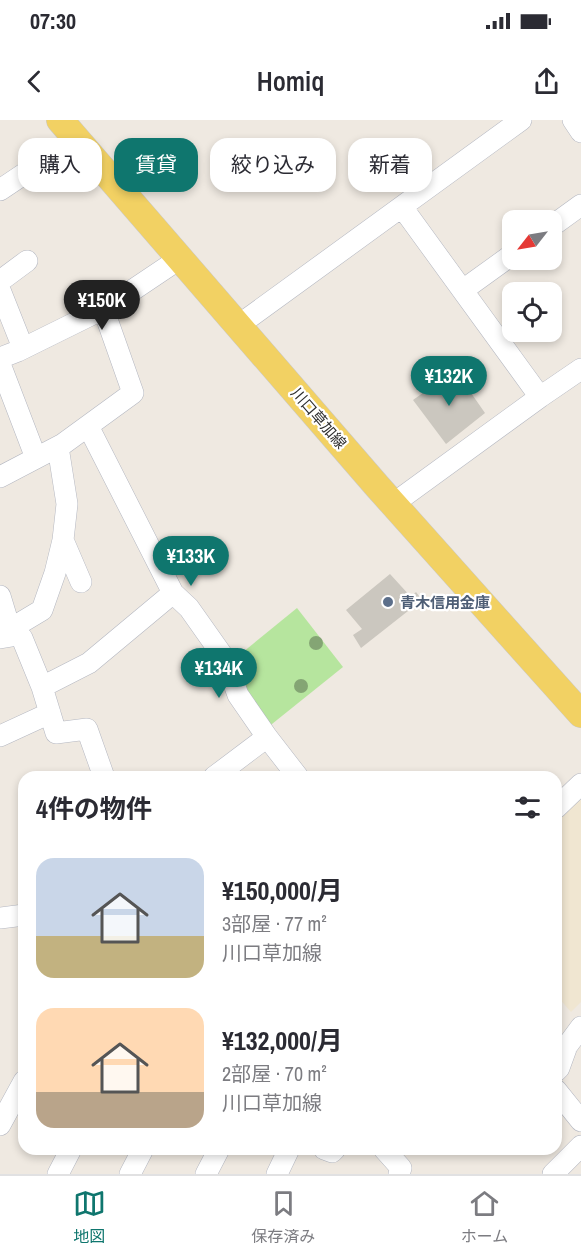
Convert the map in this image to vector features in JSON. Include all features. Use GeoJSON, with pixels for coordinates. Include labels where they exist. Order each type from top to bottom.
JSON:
{"type":"FeatureCollection","features":[{"type":"Feature","properties":{"kind":"main road","name":"川口草加線"},"geometry":{"type":"LineString","coordinates":[[68,130],[393,504],[578,705]]}},
{"type":"Feature","properties":{"kind":"street"},"geometry":{"type":"LineString","coordinates":[[239,325],[521,120]]}},
{"type":"Feature","properties":{"kind":"street"},"geometry":{"type":"LineString","coordinates":[[573,120],[581,132]]}},
{"type":"Feature","properties":{"kind":"street"},"geometry":{"type":"LineString","coordinates":[[0,190],[68,130]]}},
{"type":"Feature","properties":{"kind":"street"},"geometry":{"type":"LineString","coordinates":[[562,219],[581,205]]}},
{"type":"Feature","properties":{"kind":"street"},"geometry":{"type":"LineString","coordinates":[[402,207],[540,397]]}},
{"type":"Feature","properties":{"kind":"street"},"geometry":{"type":"LineString","coordinates":[[0,358],[104,308],[180,259]]}},
{"type":"Feature","properties":{"kind":"street"},"geometry":{"type":"LineString","coordinates":[[0,282],[27,261]]}},
{"type":"Feature","properties":{"kind":"street"},"geometry":{"type":"LineString","coordinates":[[463,290],[502,262]]}},
{"type":"Feature","properties":{"kind":"street"},"geometry":{"type":"LineString","coordinates":[[0,290],[23,348]]}},
{"type":"Feature","properties":{"kind":"street"},"geometry":{"type":"LineString","coordinates":[[0,477],[58,447],[133,393],[104,308]]}},
{"type":"Feature","properties":{"kind":"street"},"geometry":{"type":"LineString","coordinates":[[0,364],[36,458]]}},
{"type":"Feature","properties":{"kind":"street"},"geometry":{"type":"LineString","coordinates":[[393,504],[540,397],[578,378]]}},
{"type":"Feature","properties":{"kind":"street"},"geometry":{"type":"LineString","coordinates":[[88,426],[173,593],[189,608],[225,660],[238,695],[293,771]]}},
{"type":"Feature","properties":{"kind":"street"},"geometry":{"type":"LineString","coordinates":[[3,637],[42,610],[55,573],[63,540],[67,504],[58,447]]}},
{"type":"Feature","properties":{"kind":"street"},"geometry":{"type":"LineString","coordinates":[[63,540],[81,582]]}},
{"type":"Feature","properties":{"kind":"street"},"geometry":{"type":"LineString","coordinates":[[42,687],[89,663],[173,593]]}},
{"type":"Feature","properties":{"kind":"street"},"geometry":{"type":"LineString","coordinates":[[0,597],[7,619],[3,637]]}},
{"type":"Feature","properties":{"kind":"street"},"geometry":{"type":"LineString","coordinates":[[3,637],[18,635],[22,638],[42,687],[56,733],[87,729],[102,771]]}},
{"type":"Feature","properties":{"kind":"street"},"geometry":{"type":"LineString","coordinates":[[0,736],[50,713]]}},
{"type":"Feature","properties":{"kind":"street"},"geometry":{"type":"LineString","coordinates":[[222,771],[267,737]]}},
{"type":"Feature","properties":{"kind":"street"},"geometry":{"type":"LineString","coordinates":[[562,802],[581,784]]}},
{"type":"Feature","properties":{"kind":"street"},"geometry":{"type":"LineString","coordinates":[[0,918],[18,916]]}},
{"type":"Feature","properties":{"kind":"street"},"geometry":{"type":"LineString","coordinates":[[562,1060],[567,1046],[581,1027]]}},
{"type":"Feature","properties":{"kind":"street"},"geometry":{"type":"LineString","coordinates":[[0,1125],[18,1092]]}},
{"type":"Feature","properties":{"kind":"street"},"geometry":{"type":"LineString","coordinates":[[562,1097],[581,1121]]}},
{"type":"Feature","properties":{"kind":"street"},"geometry":{"type":"LineString","coordinates":[[553,1174],[581,1146]]}},
{"type":"Feature","properties":{"kind":"street"},"geometry":{"type":"LineString","coordinates":[[58,1174],[68,1155]]}},
{"type":"Feature","properties":{"kind":"street"},"geometry":{"type":"LineString","coordinates":[[130,1174],[140,1155]]}},
{"type":"Feature","properties":{"kind":"street"},"geometry":{"type":"LineString","coordinates":[[206,1174],[216,1155]]}},
{"type":"Feature","properties":{"kind":"street"},"geometry":{"type":"LineString","coordinates":[[277,1174],[287,1155]]}},
{"type":"Feature","properties":{"kind":"street"},"geometry":{"type":"LineString","coordinates":[[389,1155],[401,1168],[399,1174]]}},
{"type":"Feature","properties":{"kind":"shaded area"},"geometry":{"type":"Polygon","coordinates":[[[581,800],[581,1002],[571,1012],[562,1002],[562,815],[581,800]]]}},
{"type":"Feature","properties":{"kind":"green space"},"geometry":{"type":"Polygon","coordinates":[[[297,608],[343,667],[267,728],[232,661],[297,608]]]}},
{"type":"Feature","properties":{"kind":"building"},"geometry":{"type":"Polygon","coordinates":[[[455,370],[485,413],[446,444],[413,400],[455,370]]]}},
{"type":"Feature","properties":{"kind":"building"},"geometry":{"type":"Polygon","coordinates":[[[390,574],[411,597],[416,592],[422,600],[361,648],[353,635],[362,629],[346,610],[390,574]]]}},
{"type":"Feature","properties":{"kind":"place","name":"青木信用金庫"},"geometry":{"type":"Point","coordinates":[388,602]}}]}
